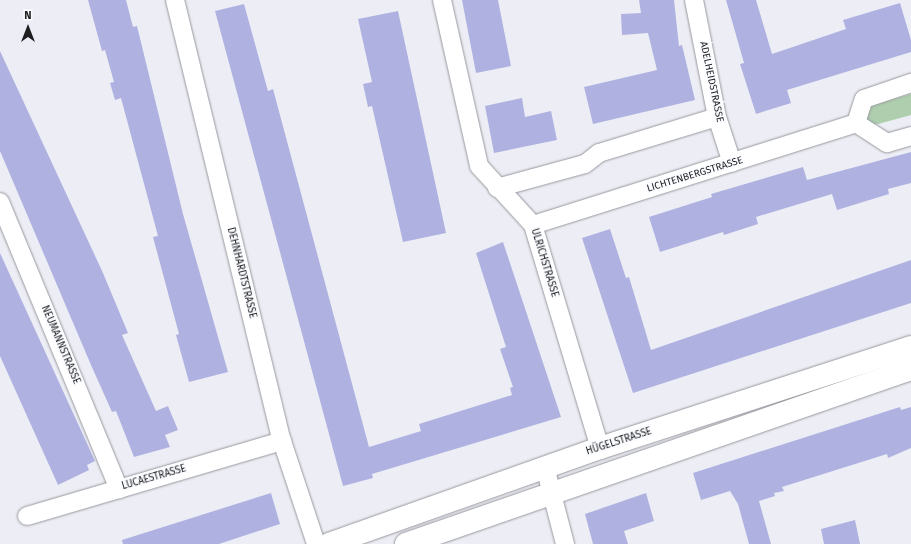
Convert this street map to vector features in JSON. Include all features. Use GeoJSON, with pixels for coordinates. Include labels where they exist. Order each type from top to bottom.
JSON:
{"type":"FeatureCollection","features":[{"type":"Feature","properties":{"kind":"main road","name":"HÜGELSTRASSE"},"geometry":{"type":"LineString","coordinates":[[330,544],[600,448],[911,347]]}},
{"type":"Feature","properties":{"kind":"main road"},"geometry":{"type":"LineString","coordinates":[[406,544],[911,369]]}},
{"type":"Feature","properties":{"kind":"street","name":"DEHNHARDTSTRASSE"},"geometry":{"type":"LineString","coordinates":[[176,0],[282,441],[316,544]]}},
{"type":"Feature","properties":{"kind":"street","name":"ULRICHSTRASSE"},"geometry":{"type":"LineString","coordinates":[[442,0],[479,166],[497,188],[533,225],[600,448]]}},
{"type":"Feature","properties":{"kind":"street","name":"ADELHEIDSTRASSE"},"geometry":{"type":"LineString","coordinates":[[694,0],[717,117],[732,163]]}},
{"type":"Feature","properties":{"kind":"street"},"geometry":{"type":"LineString","coordinates":[[911,83],[864,99],[856,123],[887,143],[911,136]]}},
{"type":"Feature","properties":{"kind":"street"},"geometry":{"type":"LineString","coordinates":[[497,188],[585,164],[598,152],[717,117]]}},
{"type":"Feature","properties":{"kind":"street","name":"LICHTENBERGSTRASSE"},"geometry":{"type":"LineString","coordinates":[[533,225],[856,123]]}},
{"type":"Feature","properties":{"kind":"street","name":"NEUMANNSTRASSE"},"geometry":{"type":"LineString","coordinates":[[0,202],[119,489]]}},
{"type":"Feature","properties":{"kind":"street","name":"LUCAESTRASSE"},"geometry":{"type":"LineString","coordinates":[[27,516],[282,441]]}},
{"type":"Feature","properties":{"kind":"street"},"geometry":{"type":"LineString","coordinates":[[545,467],[565,544]]}},
{"type":"Feature","properties":{"kind":"green space"},"geometry":{"type":"Polygon","coordinates":[[[911,94],[911,115],[878,124],[871,124],[866,118],[867,110],[872,105],[911,94]]]}},
{"type":"Feature","properties":{"kind":"building"},"geometry":{"type":"Polygon","coordinates":[[[88,0],[126,0],[133,27],[137,26],[183,214],[228,372],[189,382],[176,335],[179,334],[153,237],[158,236],[121,98],[115,100],[110,83],[114,82],[105,50],[102,51],[88,0]]]}},
{"type":"Feature","properties":{"kind":"building"},"geometry":{"type":"Polygon","coordinates":[[[462,0],[498,0],[511,66],[476,73],[462,0]]]}},
{"type":"Feature","properties":{"kind":"building"},"geometry":{"type":"Polygon","coordinates":[[[639,0],[674,0],[679,46],[682,45],[695,100],[593,124],[584,87],[657,70],[648,33],[622,35],[621,14],[641,13],[639,0]]]}},
{"type":"Feature","properties":{"kind":"building"},"geometry":{"type":"Polygon","coordinates":[[[726,0],[756,0],[772,54],[846,29],[843,20],[900,3],[911,40],[911,52],[787,90],[791,103],[756,114],[740,64],[744,63],[726,0]]]}},
{"type":"Feature","properties":{"kind":"building"},"geometry":{"type":"Polygon","coordinates":[[[244,4],[268,91],[273,89],[369,447],[421,431],[419,424],[512,395],[510,388],[513,387],[500,349],[506,347],[476,253],[503,242],[561,417],[372,474],[373,478],[343,486],[215,11],[244,4]]]}},
{"type":"Feature","properties":{"kind":"building"},"geometry":{"type":"Polygon","coordinates":[[[398,11],[446,233],[403,242],[372,106],[368,107],[363,84],[372,82],[358,19],[398,11]]]}},
{"type":"Feature","properties":{"kind":"building"},"geometry":{"type":"Polygon","coordinates":[[[0,51],[103,273],[128,333],[122,335],[156,411],[168,406],[178,430],[165,435],[170,447],[134,457],[116,411],[112,412],[91,365],[0,151],[0,51]]]}},
{"type":"Feature","properties":{"kind":"building"},"geometry":{"type":"Polygon","coordinates":[[[522,98],[525,117],[551,111],[557,140],[494,153],[485,106],[522,98]]]}},
{"type":"Feature","properties":{"kind":"building"},"geometry":{"type":"Polygon","coordinates":[[[911,152],[911,183],[888,189],[889,194],[837,210],[832,194],[756,217],[758,224],[724,235],[723,232],[660,252],[649,217],[712,197],[711,194],[803,167],[807,180],[911,152]]]}},
{"type":"Feature","properties":{"kind":"building"},"geometry":{"type":"Polygon","coordinates":[[[610,229],[626,278],[629,277],[651,350],[911,260],[911,303],[633,393],[582,238],[610,229]]]}},
{"type":"Feature","properties":{"kind":"building"},"geometry":{"type":"Polygon","coordinates":[[[0,253],[95,461],[87,465],[89,470],[58,485],[0,356],[0,253]]]}},
{"type":"Feature","properties":{"kind":"building"},"geometry":{"type":"Polygon","coordinates":[[[900,407],[901,410],[911,407],[911,448],[888,458],[887,454],[782,487],[784,491],[774,493],[775,496],[759,501],[771,544],[749,544],[738,504],[730,491],[701,500],[693,473],[900,407]]]}},
{"type":"Feature","properties":{"kind":"building"},"geometry":{"type":"Polygon","coordinates":[[[271,493],[280,524],[219,544],[123,544],[122,540],[271,493]]]}},
{"type":"Feature","properties":{"kind":"building"},"geometry":{"type":"Polygon","coordinates":[[[646,493],[654,521],[624,531],[628,544],[593,544],[585,514],[646,493]]]}},
{"type":"Feature","properties":{"kind":"building"},"geometry":{"type":"Polygon","coordinates":[[[855,520],[860,544],[824,544],[821,529],[855,520]]]}}]}
